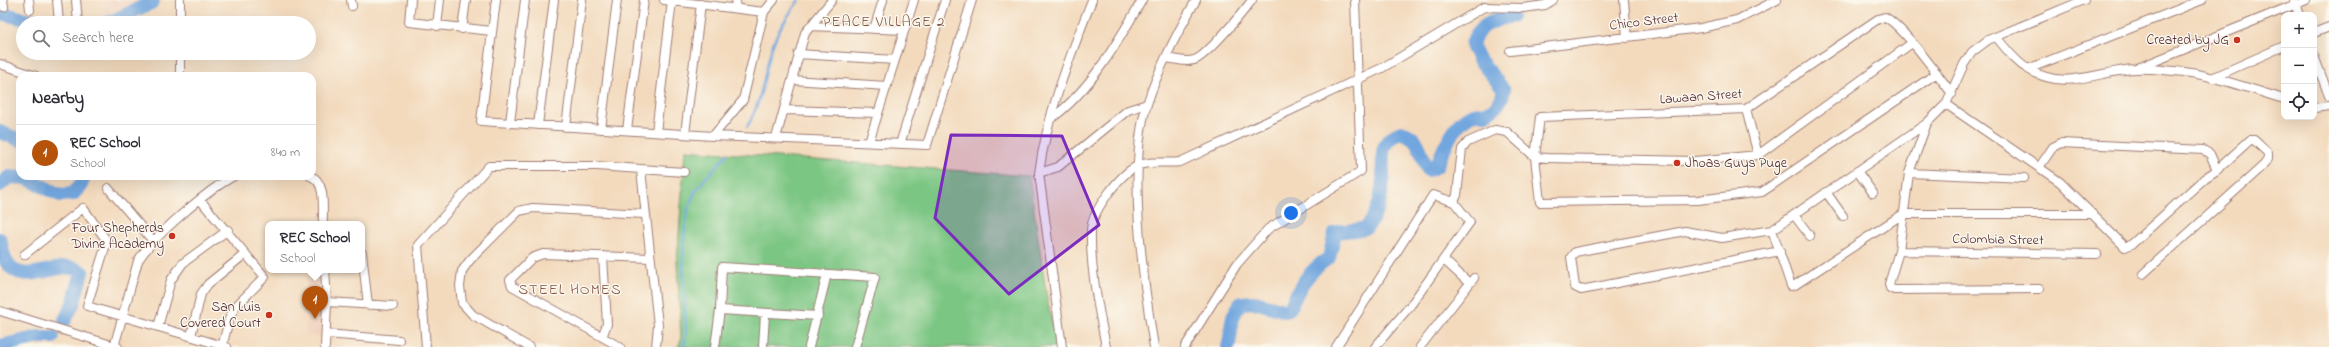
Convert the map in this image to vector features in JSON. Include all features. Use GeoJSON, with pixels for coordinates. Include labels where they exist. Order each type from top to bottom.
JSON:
{"type":"FeatureCollection","features":[{"type":"Feature","properties":{"kind":"street"},"geometry":{"type":"LineString","coordinates":[[29,0],[30,10]]}},
{"type":"Feature","properties":{"kind":"street"},"geometry":{"type":"LineString","coordinates":[[57,0],[58,16]]}},
{"type":"Feature","properties":{"kind":"street"},"geometry":{"type":"LineString","coordinates":[[76,0],[77,16]]}},
{"type":"Feature","properties":{"kind":"street"},"geometry":{"type":"LineString","coordinates":[[180,0],[180,16]]}},
{"type":"Feature","properties":{"kind":"street"},"geometry":{"type":"LineString","coordinates":[[412,0],[409,22],[462,29],[492,31]]}},
{"type":"Feature","properties":{"kind":"street"},"geometry":{"type":"LineString","coordinates":[[437,26],[440,0]]}},
{"type":"Feature","properties":{"kind":"street"},"geometry":{"type":"LineString","coordinates":[[462,29],[466,0]]}},
{"type":"Feature","properties":{"kind":"street"},"geometry":{"type":"LineString","coordinates":[[496,0],[481,121],[713,136],[927,145],[972,0]]}},
{"type":"Feature","properties":{"kind":"street"},"geometry":{"type":"LineString","coordinates":[[510,123],[525,0]]}},
{"type":"Feature","properties":{"kind":"street"},"geometry":{"type":"LineString","coordinates":[[538,125],[554,0]]}},
{"type":"Feature","properties":{"kind":"street"},"geometry":{"type":"LineString","coordinates":[[566,127],[582,0]]}},
{"type":"Feature","properties":{"kind":"street"},"geometry":{"type":"LineString","coordinates":[[601,129],[617,0]]}},
{"type":"Feature","properties":{"kind":"street"},"geometry":{"type":"LineString","coordinates":[[627,130],[644,0]]}},
{"type":"Feature","properties":{"kind":"street"},"geometry":{"type":"LineString","coordinates":[[656,132],[668,0],[701,4],[735,4],[764,12]]}},
{"type":"Feature","properties":{"kind":"street"},"geometry":{"type":"LineString","coordinates":[[713,136],[743,100],[764,12],[774,0]]}},
{"type":"Feature","properties":{"kind":"street"},"geometry":{"type":"LineString","coordinates":[[776,138],[785,110],[798,54],[805,33],[832,0]]}},
{"type":"Feature","properties":{"kind":"street"},"geometry":{"type":"LineString","coordinates":[[874,30],[883,0]]}},
{"type":"Feature","properties":{"kind":"street"},"geometry":{"type":"LineString","coordinates":[[869,142],[914,0]]}},
{"type":"Feature","properties":{"kind":"street"},"geometry":{"type":"LineString","coordinates":[[900,144],[945,0]]}},
{"type":"Feature","properties":{"kind":"street"},"geometry":{"type":"LineString","coordinates":[[1062,347],[1039,174],[1063,76],[1092,0]]}},
{"type":"Feature","properties":{"kind":"street"},"geometry":{"type":"LineString","coordinates":[[1052,118],[1068,107],[1117,44],[1142,0]]}},
{"type":"Feature","properties":{"kind":"street"},"geometry":{"type":"LineString","coordinates":[[1166,58],[1185,61],[1196,60],[1214,43],[1252,0]]}},
{"type":"Feature","properties":{"kind":"street"},"geometry":{"type":"LineString","coordinates":[[1185,347],[1237,264],[1268,229],[1361,171],[1355,0]]}},
{"type":"Feature","properties":{"kind":"street"},"geometry":{"type":"LineString","coordinates":[[1106,347],[1096,291],[1090,230],[1095,216],[1116,182],[1126,172],[1138,165],[1149,162],[1180,162],[1382,68],[1484,8],[1523,8],[1545,5],[1553,0]]}},
{"type":"Feature","properties":{"kind":"street"},"geometry":{"type":"LineString","coordinates":[[1624,0],[1627,38]]}},
{"type":"Feature","properties":{"kind":"street","name":"Chico Street"},"geometry":{"type":"LineString","coordinates":[[1510,51],[1701,28],[1737,20],[1777,0]]}},
{"type":"Feature","properties":{"kind":"street"},"geometry":{"type":"LineString","coordinates":[[1780,251],[1581,290],[1575,287],[1571,258],[1575,252],[1685,231],[1722,238],[1772,230],[1927,123],[1946,104],[1952,94],[1964,64],[1972,52],[1996,36],[2084,0]]}},
{"type":"Feature","properties":{"kind":"street"},"geometry":{"type":"LineString","coordinates":[[2028,69],[2202,0]]}},
{"type":"Feature","properties":{"kind":"street"},"geometry":{"type":"LineString","coordinates":[[2134,69],[2294,2],[2306,0]]}},
{"type":"Feature","properties":{"kind":"street"},"geometry":{"type":"LineString","coordinates":[[1154,347],[1141,239],[1138,146],[1147,104],[1176,36],[1194,1]]}},
{"type":"Feature","properties":{"kind":"street"},"geometry":{"type":"LineString","coordinates":[[2294,2],[2298,12]]}},
{"type":"Feature","properties":{"kind":"street"},"geometry":{"type":"LineString","coordinates":[[685,134],[701,4]]}},
{"type":"Feature","properties":{"kind":"street","name":"Lawaan Street"},"geometry":{"type":"LineString","coordinates":[[1535,157],[1540,117],[1746,109],[1878,19],[1885,17],[1891,20],[1912,43]]}},
{"type":"Feature","properties":{"kind":"street"},"geometry":{"type":"LineString","coordinates":[[810,26],[874,30],[904,30]]}},
{"type":"Feature","properties":{"kind":"street"},"geometry":{"type":"LineString","coordinates":[[2317,32],[2329,27]]}},
{"type":"Feature","properties":{"kind":"street"},"geometry":{"type":"LineString","coordinates":[[1996,36],[2011,55],[2028,69],[2053,80],[2071,80],[2134,69],[2176,71],[2212,78],[2281,98]]}},
{"type":"Feature","properties":{"kind":"street"},"geometry":{"type":"LineString","coordinates":[[1454,202],[1457,195],[1462,149],[1468,142],[1495,130],[1507,132],[1535,157],[1695,161],[1758,155],[1912,43],[1952,94]]}},
{"type":"Feature","properties":{"kind":"street"},"geometry":{"type":"LineString","coordinates":[[2212,78],[2281,47]]}},
{"type":"Feature","properties":{"kind":"street"},"geometry":{"type":"LineString","coordinates":[[798,54],[895,60]]}},
{"type":"Feature","properties":{"kind":"street"},"geometry":{"type":"LineString","coordinates":[[180,60],[180,72]]}},
{"type":"Feature","properties":{"kind":"street"},"geometry":{"type":"LineString","coordinates":[[0,64],[24,72]]}},
{"type":"Feature","properties":{"kind":"street"},"geometry":{"type":"LineString","coordinates":[[2317,64],[2329,96]]}},
{"type":"Feature","properties":{"kind":"street"},"geometry":{"type":"LineString","coordinates":[[2321,74],[2329,71]]}},
{"type":"Feature","properties":{"kind":"street"},"geometry":{"type":"LineString","coordinates":[[1535,157],[1540,202],[1698,200],[1762,192],[1937,73]]}},
{"type":"Feature","properties":{"kind":"street"},"geometry":{"type":"LineString","coordinates":[[792,80],[887,86]]}},
{"type":"Feature","properties":{"kind":"street"},"geometry":{"type":"LineString","coordinates":[[1039,174],[1058,167],[1128,110],[1147,104]]}},
{"type":"Feature","properties":{"kind":"street"},"geometry":{"type":"LineString","coordinates":[[1946,104],[2040,166],[2060,182],[2125,248],[2132,244],[2205,178],[2217,170],[2250,140],[2254,140],[2268,153],[2268,159],[2264,165],[2142,274]]}},
{"type":"Feature","properties":{"kind":"street"},"geometry":{"type":"LineString","coordinates":[[2317,108],[2329,106]]}},
{"type":"Feature","properties":{"kind":"street"},"geometry":{"type":"LineString","coordinates":[[1746,109],[1758,155]]}},
{"type":"Feature","properties":{"kind":"street"},"geometry":{"type":"LineString","coordinates":[[785,110],[878,113]]}},
{"type":"Feature","properties":{"kind":"street"},"geometry":{"type":"LineString","coordinates":[[1927,123],[1909,173],[1902,214],[1899,252],[1889,284],[1890,288],[1894,290],[2039,289]]}},
{"type":"Feature","properties":{"kind":"street"},"geometry":{"type":"LineString","coordinates":[[2040,166],[2053,147],[2061,143],[2202,150],[2210,154],[2217,170]]}},
{"type":"Feature","properties":{"kind":"street"},"geometry":{"type":"LineString","coordinates":[[426,347],[418,245],[489,166],[597,166],[684,172]]}},
{"type":"Feature","properties":{"kind":"street"},"geometry":{"type":"LineString","coordinates":[[641,170],[644,214],[658,325],[656,347]]}},
{"type":"Feature","properties":{"kind":"street"},"geometry":{"type":"LineString","coordinates":[[1857,171],[1873,193]]}},
{"type":"Feature","properties":{"kind":"street"},"geometry":{"type":"LineString","coordinates":[[1909,173],[2024,178]]}},
{"type":"Feature","properties":{"kind":"street"},"geometry":{"type":"LineString","coordinates":[[316,178],[321,184],[323,221]]}},
{"type":"Feature","properties":{"kind":"street"},"geometry":{"type":"LineString","coordinates":[[0,311],[116,347],[122,317],[138,261],[153,241],[229,180]]}},
{"type":"Feature","properties":{"kind":"street"},"geometry":{"type":"LineString","coordinates":[[108,188],[153,241]]}},
{"type":"Feature","properties":{"kind":"street"},"geometry":{"type":"LineString","coordinates":[[1826,192],[1843,216]]}},
{"type":"Feature","properties":{"kind":"street"},"geometry":{"type":"LineString","coordinates":[[1336,347],[1433,195],[1454,202],[1470,222],[1410,306],[1375,347]]}},
{"type":"Feature","properties":{"kind":"street"},"geometry":{"type":"LineString","coordinates":[[24,255],[83,208],[107,241],[87,306],[224,347],[230,316],[236,306],[265,277],[228,230],[201,201]]}},
{"type":"Feature","properties":{"kind":"street"},"geometry":{"type":"LineString","coordinates":[[529,347],[473,315],[462,303],[460,286],[462,271],[470,260],[519,211],[533,208],[644,214]]}},
{"type":"Feature","properties":{"kind":"street"},"geometry":{"type":"LineString","coordinates":[[1772,230],[1780,251],[1788,283],[1791,286],[1795,286],[1902,214],[2093,214]]}},
{"type":"Feature","properties":{"kind":"street"},"geometry":{"type":"LineString","coordinates":[[1794,215],[1810,236]]}},
{"type":"Feature","properties":{"kind":"street"},"geometry":{"type":"LineString","coordinates":[[158,327],[171,280],[183,263],[228,230]]}},
{"type":"Feature","properties":{"kind":"street","name":"Colombia Street"},"geometry":{"type":"LineString","coordinates":[[1899,252],[2097,254]]}},
{"type":"Feature","properties":{"kind":"street"},"geometry":{"type":"LineString","coordinates":[[191,336],[201,294],[208,284],[246,254]]}},
{"type":"Feature","properties":{"kind":"street"},"geometry":{"type":"LineString","coordinates":[[620,347],[512,286],[510,282],[511,277],[532,258],[543,254],[650,258]]}},
{"type":"Feature","properties":{"kind":"street"},"geometry":{"type":"LineString","coordinates":[[602,256],[607,324],[602,337]]}},
{"type":"Feature","properties":{"kind":"street"},"geometry":{"type":"LineString","coordinates":[[1420,347],[1472,281],[1444,260]]}},
{"type":"Feature","properties":{"kind":"street"},"geometry":{"type":"LineString","coordinates":[[715,347],[720,310],[722,267],[875,277],[855,347]]}},
{"type":"Feature","properties":{"kind":"street"},"geometry":{"type":"LineString","coordinates":[[325,347],[327,302],[326,273]]}},
{"type":"Feature","properties":{"kind":"street"},"geometry":{"type":"LineString","coordinates":[[364,273],[368,305]]}},
{"type":"Feature","properties":{"kind":"street"},"geometry":{"type":"LineString","coordinates":[[809,347],[818,316],[827,274]]}},
{"type":"Feature","properties":{"kind":"street"},"geometry":{"type":"LineString","coordinates":[[327,302],[393,306]]}},
{"type":"Feature","properties":{"kind":"street"},"geometry":{"type":"LineString","coordinates":[[720,310],[765,314],[818,316]]}},
{"type":"Feature","properties":{"kind":"street"},"geometry":{"type":"LineString","coordinates":[[763,347],[765,314]]}},
{"type":"Feature","properties":{"kind":"street"},"geometry":{"type":"LineString","coordinates":[[326,334],[399,340]]}},
{"type":"Feature","properties":{"kind":"highlighted area"},"geometry":{"type":"Polygon","coordinates":[[[951,135],[1062,136],[1099,225],[1009,294],[935,218],[951,135]]]}},
{"type":"Feature","properties":{"kind":"shaded area"},"geometry":{"type":"Polygon","coordinates":[[[105,0],[150,0],[114,16],[105,16],[105,0]]]}},
{"type":"Feature","properties":{"kind":"shaded area"},"geometry":{"type":"Polygon","coordinates":[[[324,278],[325,304],[322,337],[306,335],[306,279],[324,278]]]}},
{"type":"Feature","properties":{"kind":"green space"},"geometry":{"type":"Polygon","coordinates":[[[685,150],[1029,176],[1047,298],[1057,347],[678,347],[681,339],[677,262],[685,150]]]}},
{"type":"Feature","properties":{"kind":"waterway"},"geometry":{"type":"LineString","coordinates":[[123,16],[151,3],[153,0]]}},
{"type":"Feature","properties":{"kind":"waterway"},"geometry":{"type":"LineString","coordinates":[[747,127],[759,100],[772,46],[782,26],[799,0]]}},
{"type":"Feature","properties":{"kind":"waterway"},"geometry":{"type":"LineString","coordinates":[[0,13],[16,17]]}},
{"type":"Feature","properties":{"kind":"waterway"},"geometry":{"type":"LineString","coordinates":[[1228,347],[1232,320],[1241,303],[1255,302],[1286,311],[1290,308],[1305,280],[1316,268],[1329,258],[1335,233],[1365,228],[1369,224],[1378,208],[1381,195],[1383,181],[1383,152],[1388,141],[1393,136],[1401,132],[1413,138],[1419,147],[1428,170],[1436,167],[1448,140],[1460,123],[1468,117],[1476,114],[1485,114],[1498,105],[1504,90],[1478,58],[1472,44],[1474,38],[1482,28],[1499,19],[1512,16]]}},
{"type":"Feature","properties":{"kind":"waterway"},"geometry":{"type":"LineString","coordinates":[[0,132],[16,138]]}},
{"type":"Feature","properties":{"kind":"waterway"},"geometry":{"type":"LineString","coordinates":[[684,347],[686,334],[683,262],[685,225],[694,194],[727,154]]}},
{"type":"Feature","properties":{"kind":"waterway"},"geometry":{"type":"LineString","coordinates":[[0,185],[9,177],[16,177]]}},
{"type":"Feature","properties":{"kind":"waterway"},"geometry":{"type":"LineString","coordinates":[[30,180],[60,195],[73,194],[81,185],[83,180]]}},
{"type":"Feature","properties":{"kind":"waterway"},"geometry":{"type":"LineString","coordinates":[[0,239],[7,263],[15,270],[24,274],[64,268],[73,268],[82,272],[73,304],[65,320]]}},
{"type":"Feature","properties":{"kind":"waterway"},"geometry":{"type":"LineString","coordinates":[[0,346],[39,337],[53,337]]}},
{"type":"Feature","properties":{"kind":"place","name":"Created by JG"},"geometry":{"type":"Point","coordinates":[2237,40]}},
{"type":"Feature","properties":{"kind":"place","name":"Jhoas Guys Puge"},"geometry":{"type":"Point","coordinates":[1677,163]}},
{"type":"Feature","properties":{"kind":"place","name":"Four Shepherds Divine Academy"},"geometry":{"type":"Point","coordinates":[172,236]}},
{"type":"Feature","properties":{"kind":"place","name":"San Luis Covered Court"},"geometry":{"type":"Point","coordinates":[269,315]}},
{"type":"Feature","properties":{"kind":"place","name":"REC School"},"geometry":{"type":"Point","coordinates":[315,319]}},
{"type":"Feature","properties":{"kind":"district","name":"PEACE VILLAGE 2"},"geometry":{"type":"Point","coordinates":[884,22]}},
{"type":"Feature","properties":{"kind":"district","name":"STEEL HOMES"},"geometry":{"type":"Point","coordinates":[570,290]}}]}
